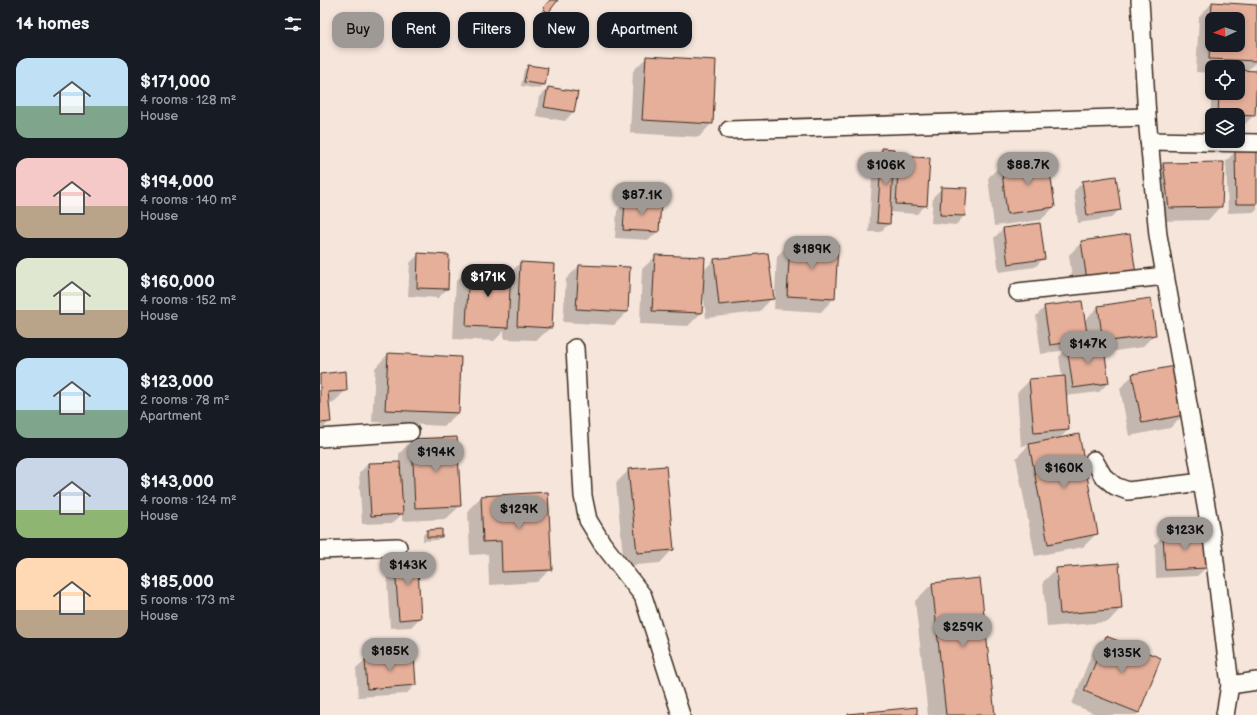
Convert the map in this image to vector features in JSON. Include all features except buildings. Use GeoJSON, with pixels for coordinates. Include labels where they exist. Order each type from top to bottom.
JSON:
{"type":"FeatureCollection","features":[{"type":"Feature","properties":{"kind":"street"},"geometry":{"type":"LineString","coordinates":[[1140,0],[1147,118],[1158,236],[1213,545],[1230,685],[1225,715]]}},
{"type":"Feature","properties":{"kind":"street"},"geometry":{"type":"LineString","coordinates":[[729,130],[1147,118]]}},
{"type":"Feature","properties":{"kind":"street"},"geometry":{"type":"LineString","coordinates":[[1149,141],[1257,143]]}},
{"type":"Feature","properties":{"kind":"street"},"geometry":{"type":"LineString","coordinates":[[1018,292],[1166,276]]}},
{"type":"Feature","properties":{"kind":"street"},"geometry":{"type":"LineString","coordinates":[[575,348],[582,496],[588,520],[602,543],[643,596],[681,715]]}},
{"type":"Feature","properties":{"kind":"street"},"geometry":{"type":"LineString","coordinates":[[320,438],[410,432]]}},
{"type":"Feature","properties":{"kind":"street"},"geometry":{"type":"LineString","coordinates":[[1094,460],[1103,476],[1115,486],[1128,491],[1202,482]]}},
{"type":"Feature","properties":{"kind":"street"},"geometry":{"type":"LineString","coordinates":[[320,550],[398,547]]}},
{"type":"Feature","properties":{"kind":"street"},"geometry":{"type":"LineString","coordinates":[[1230,685],[1257,681]]}}]}
